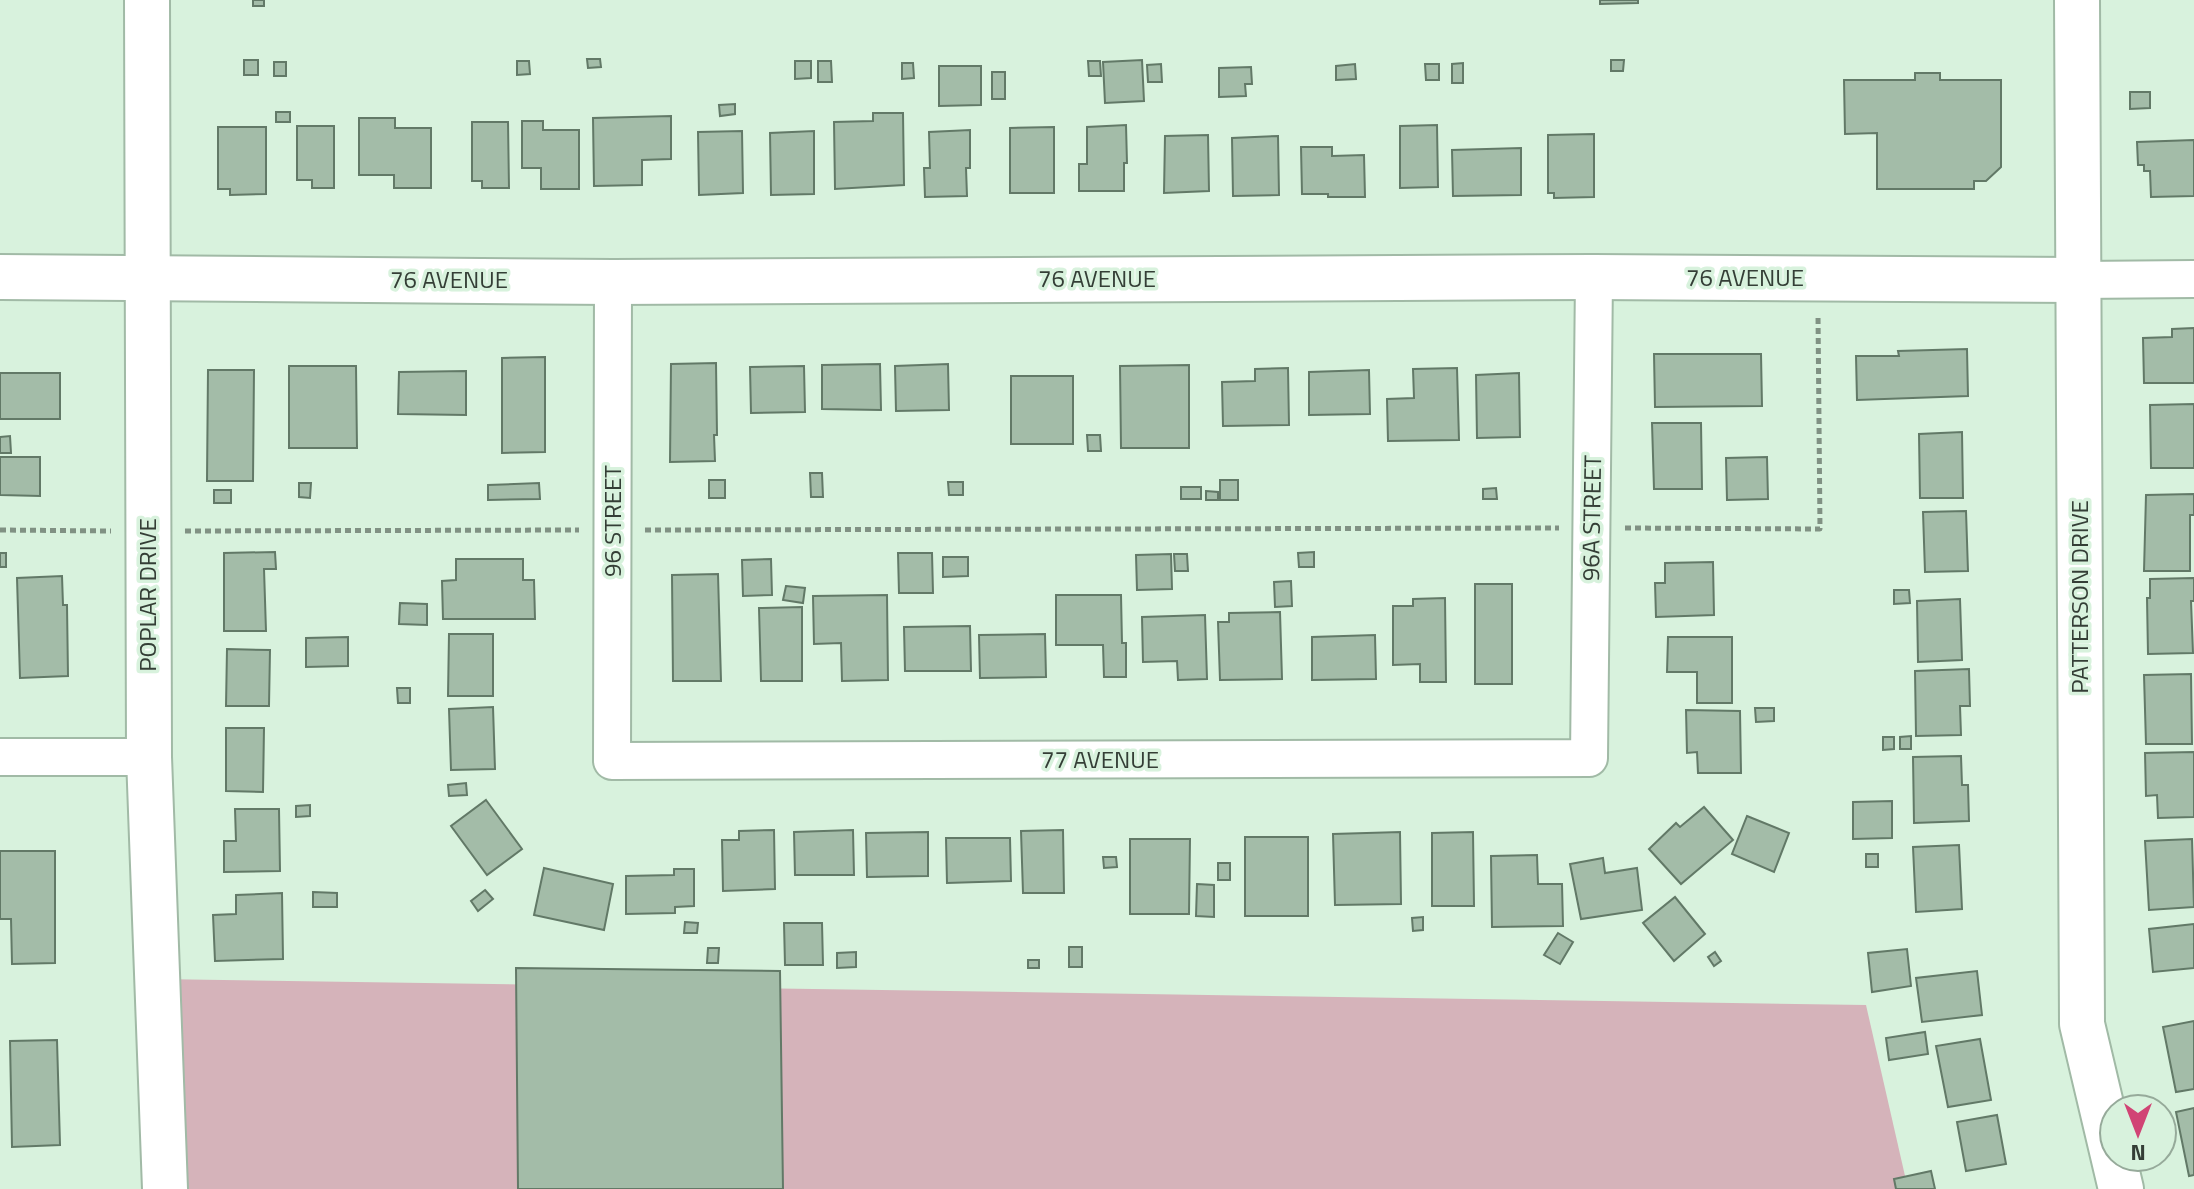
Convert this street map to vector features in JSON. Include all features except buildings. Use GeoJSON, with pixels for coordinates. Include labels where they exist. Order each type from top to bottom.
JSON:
{"type":"FeatureCollection","features":[{"type":"Feature","properties":{"kind":"street","name":"POPLAR DRIVE"},"geometry":{"type":"LineString","coordinates":[[147,0],[149,757],[165,1189]]}},
{"type":"Feature","properties":{"kind":"street","name":"PATTERSON DRIVE"},"geometry":{"type":"LineString","coordinates":[[2077,0],[2082,1024],[2121,1189]]}},
{"type":"Feature","properties":{"kind":"street","name":"76 AVENUE"},"geometry":{"type":"LineString","coordinates":[[0,277],[613,282],[1594,277],[2194,279]]}},
{"type":"Feature","properties":{"kind":"street","name":"96A STREET"},"geometry":{"type":"LineString","coordinates":[[1589,758],[1594,277]]}},
{"type":"Feature","properties":{"kind":"street","name":"96 STREET"},"geometry":{"type":"LineString","coordinates":[[612,761],[613,282]]}},
{"type":"Feature","properties":{"kind":"street"},"geometry":{"type":"LineString","coordinates":[[0,757],[149,757]]}},
{"type":"Feature","properties":{"kind":"street","name":"77 AVENUE"},"geometry":{"type":"LineString","coordinates":[[612,761],[1589,758]]}},
{"type":"Feature","properties":{"kind":"path"},"geometry":{"type":"LineString","coordinates":[[0,530],[1820,529],[1817,278]]}},
{"type":"Feature","properties":{"kind":"shaded area"},"geometry":{"type":"Polygon","coordinates":[[[157,979],[1866,1005],[1908,1189],[165,1189],[157,979]]]}}]}
